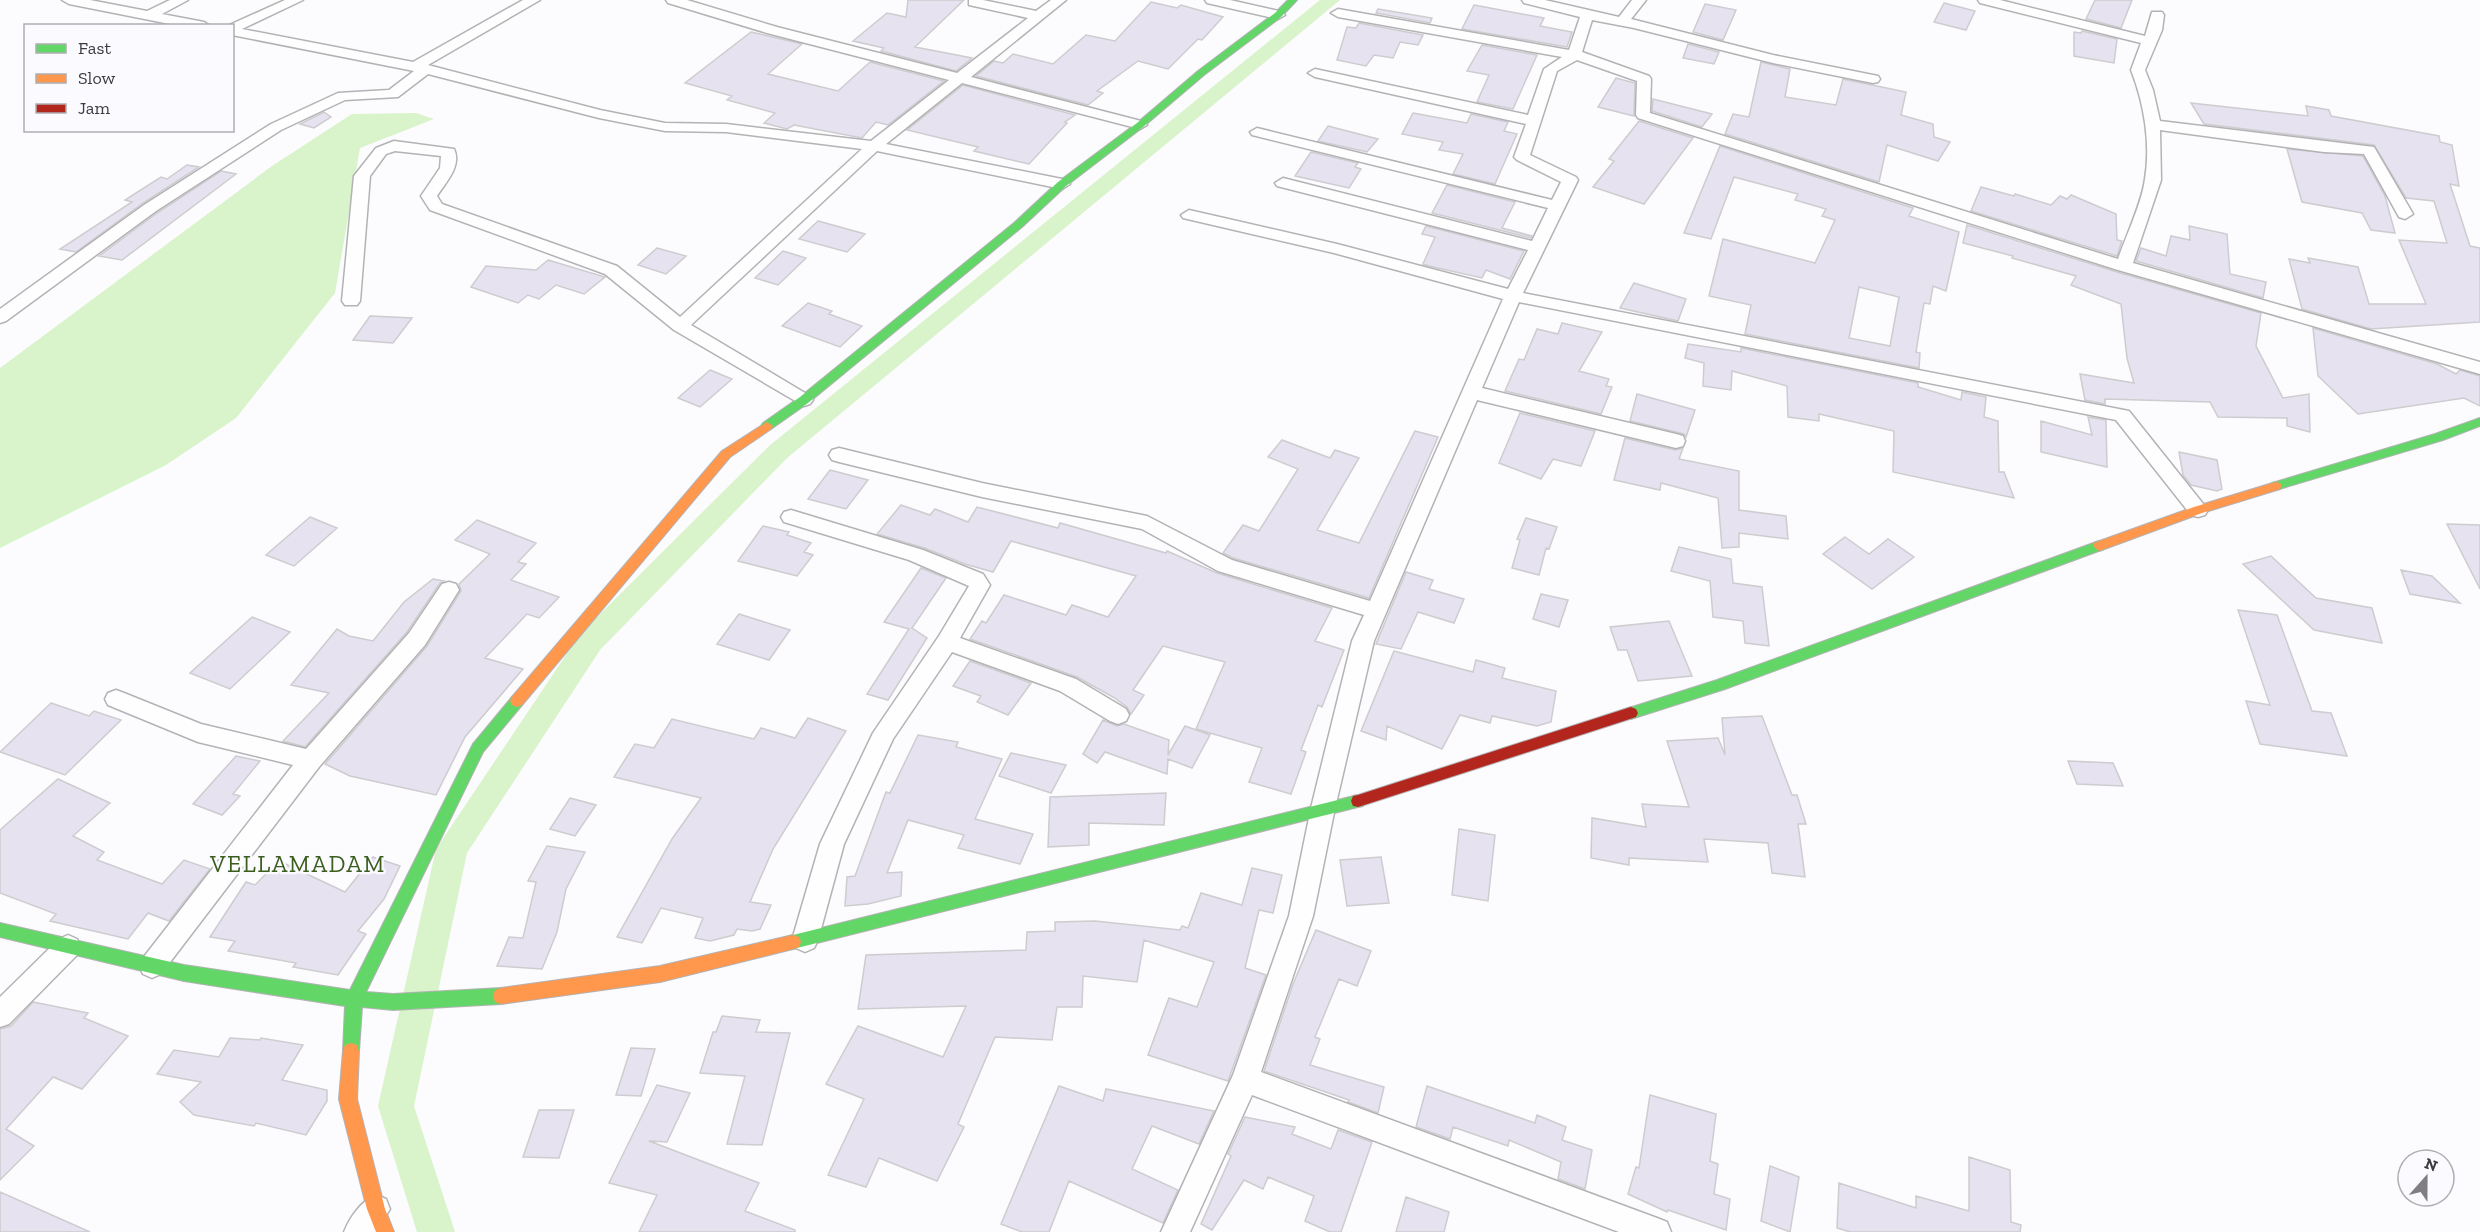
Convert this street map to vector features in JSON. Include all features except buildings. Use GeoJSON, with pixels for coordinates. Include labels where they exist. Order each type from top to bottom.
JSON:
{"type":"FeatureCollection","features":[{"type":"Feature","properties":{"kind":"main road"},"geometry":{"type":"LineString","coordinates":[[380,1220],[348,1099],[354,999],[478,748],[726,454],[804,400],[1018,225],[1062,184],[1140,125],[1202,73],[1278,15],[1293,0]]}},
{"type":"Feature","properties":{"kind":"main road"},"geometry":{"type":"LineString","coordinates":[[0,930],[184,973],[354,999],[393,1002],[481,999],[660,974],[805,940],[1357,801],[1720,685],[2198,510],[2439,438],[2480,422]]}},
{"type":"Feature","properties":{"kind":"street"},"geometry":{"type":"LineString","coordinates":[[69,0],[195,24]]}},
{"type":"Feature","properties":{"kind":"street"},"geometry":{"type":"LineString","coordinates":[[151,14],[181,0]]}},
{"type":"Feature","properties":{"kind":"street"},"geometry":{"type":"LineString","coordinates":[[234,29],[296,0]]}},
{"type":"Feature","properties":{"kind":"street"},"geometry":{"type":"LineString","coordinates":[[0,317],[150,208],[276,127],[343,96],[393,94],[420,68],[533,0]]}},
{"type":"Feature","properties":{"kind":"street"},"geometry":{"type":"LineString","coordinates":[[673,0],[772,30],[1140,125]]}},
{"type":"Feature","properties":{"kind":"street"},"geometry":{"type":"LineString","coordinates":[[976,0],[974,2],[1039,16]]}},
{"type":"Feature","properties":{"kind":"street"},"geometry":{"type":"LineString","coordinates":[[680,326],[838,182],[874,146],[1059,0]]}},
{"type":"Feature","properties":{"kind":"street"},"geometry":{"type":"LineString","coordinates":[[1212,0],[1278,15]]}},
{"type":"Feature","properties":{"kind":"street"},"geometry":{"type":"LineString","coordinates":[[1528,0],[1773,59],[1873,79]]}},
{"type":"Feature","properties":{"kind":"street"},"geometry":{"type":"LineString","coordinates":[[1622,22],[1639,0]]}},
{"type":"Feature","properties":{"kind":"street"},"geometry":{"type":"LineString","coordinates":[[1985,0],[2094,29],[2150,41]]}},
{"type":"Feature","properties":{"kind":"street"},"geometry":{"type":"LineString","coordinates":[[1338,13],[1584,57],[1644,79],[1643,115],[2124,266],[2480,368]]}},
{"type":"Feature","properties":{"kind":"street"},"geometry":{"type":"LineString","coordinates":[[1175,1232],[1245,1079],[1301,916],[1323,808],[1363,641],[1513,296],[1570,180],[1522,157],[1551,69],[1574,56],[1587,15]]}},
{"type":"Feature","properties":{"kind":"street"},"geometry":{"type":"LineString","coordinates":[[2124,266],[2153,180],[2153,125],[2146,90],[2139,70],[2155,30],[2157,15]]}},
{"type":"Feature","properties":{"kind":"street"},"geometry":{"type":"LineString","coordinates":[[234,30],[420,68],[599,114],[665,127],[726,128],[874,146],[1062,184]]}},
{"type":"Feature","properties":{"kind":"street"},"geometry":{"type":"LineString","coordinates":[[1315,73],[1534,121]]}},
{"type":"Feature","properties":{"kind":"street"},"geometry":{"type":"LineString","coordinates":[[2153,125],[2324,147],[2369,150],[2405,214]]}},
{"type":"Feature","properties":{"kind":"street"},"geometry":{"type":"LineString","coordinates":[[1257,132],[1557,206]]}},
{"type":"Feature","properties":{"kind":"street"},"geometry":{"type":"LineString","coordinates":[[351,301],[362,176],[381,151],[394,146],[449,152],[448,168],[429,196],[436,207],[611,270],[680,326],[804,400]]}},
{"type":"Feature","properties":{"kind":"street"},"geometry":{"type":"LineString","coordinates":[[1283,183],[1537,246]]}},
{"type":"Feature","properties":{"kind":"street"},"geometry":{"type":"LineString","coordinates":[[1189,215],[1337,249],[1513,296],[2122,415],[2198,510]]}},
{"type":"Feature","properties":{"kind":"street"},"geometry":{"type":"LineString","coordinates":[[1472,392],[1676,441]]}},
{"type":"Feature","properties":{"kind":"street"},"geometry":{"type":"LineString","coordinates":[[839,455],[982,490],[1147,523],[1226,566],[1376,611]]}},
{"type":"Feature","properties":{"kind":"street"},"geometry":{"type":"LineString","coordinates":[[791,517],[916,555],[976,580],[980,585],[947,642],[884,734],[832,844],[805,940]]}},
{"type":"Feature","properties":{"kind":"street"},"geometry":{"type":"LineString","coordinates":[[152,966],[311,760],[417,639],[449,590]]}},
{"type":"Feature","properties":{"kind":"street"},"geometry":{"type":"LineString","coordinates":[[947,642],[1068,686],[1118,715]]}},
{"type":"Feature","properties":{"kind":"street"},"geometry":{"type":"LineString","coordinates":[[116,699],[198,733],[311,760]]}},
{"type":"Feature","properties":{"kind":"street"},"geometry":{"type":"LineString","coordinates":[[0,1015],[68,947]]}},
{"type":"Feature","properties":{"kind":"street"},"geometry":{"type":"LineString","coordinates":[[1245,1079],[1657,1232]]}},
{"type":"Feature","properties":{"kind":"street"},"geometry":{"type":"LineString","coordinates":[[358,1232],[380,1220]]}},
{"type":"Feature","properties":{"kind":"shaded area"},"geometry":{"type":"Polygon","coordinates":[[[416,113],[434,119],[360,148],[335,293],[236,418],[166,465],[0,548],[0,368],[272,166],[352,114],[416,113]]]}},
{"type":"Feature","properties":{"kind":"waterway"},"geometry":{"type":"LineString","coordinates":[[436,1232],[396,1106],[452,849],[590,642],[778,452],[1331,0]]}},
{"type":"Feature","properties":{"kind":"traffic: fast"},"geometry":{"type":"LineString","coordinates":[[767,426],[804,400],[1018,225],[1062,184],[1140,125],[1201,73],[1278,15],[1293,0]]}},
{"type":"Feature","properties":{"kind":"traffic: fast"},"geometry":{"type":"LineString","coordinates":[[2276,486],[2439,437],[2480,422]]}},
{"type":"Feature","properties":{"kind":"traffic: fast"},"geometry":{"type":"LineString","coordinates":[[1631,713],[1720,685],[2099,546]]}},
{"type":"Feature","properties":{"kind":"traffic: fast"},"geometry":{"type":"LineString","coordinates":[[351,1051],[354,999],[478,748],[517,701]]}},
{"type":"Feature","properties":{"kind":"traffic: fast"},"geometry":{"type":"LineString","coordinates":[[793,942],[1358,801]]}},
{"type":"Feature","properties":{"kind":"traffic: fast"},"geometry":{"type":"LineString","coordinates":[[0,930],[184,973],[354,999],[393,1002],[501,996]]}},
{"type":"Feature","properties":{"kind":"traffic: slow"},"geometry":{"type":"LineString","coordinates":[[517,701],[726,454],[767,426]]}},
{"type":"Feature","properties":{"kind":"traffic: slow"},"geometry":{"type":"LineString","coordinates":[[2099,546],[2198,510],[2276,486]]}},
{"type":"Feature","properties":{"kind":"traffic: slow"},"geometry":{"type":"LineString","coordinates":[[501,996],[660,974],[793,942]]}},
{"type":"Feature","properties":{"kind":"traffic: slow"},"geometry":{"type":"LineString","coordinates":[[351,1051],[348,1099],[376,1209],[385,1232]]}},
{"type":"Feature","properties":{"kind":"traffic: jam"},"geometry":{"type":"LineString","coordinates":[[1358,801],[1631,713]]}},
{"type":"Feature","properties":{"kind":"district","name":"VELLAMADAM"},"geometry":{"type":"Point","coordinates":[298,863]}}]}
